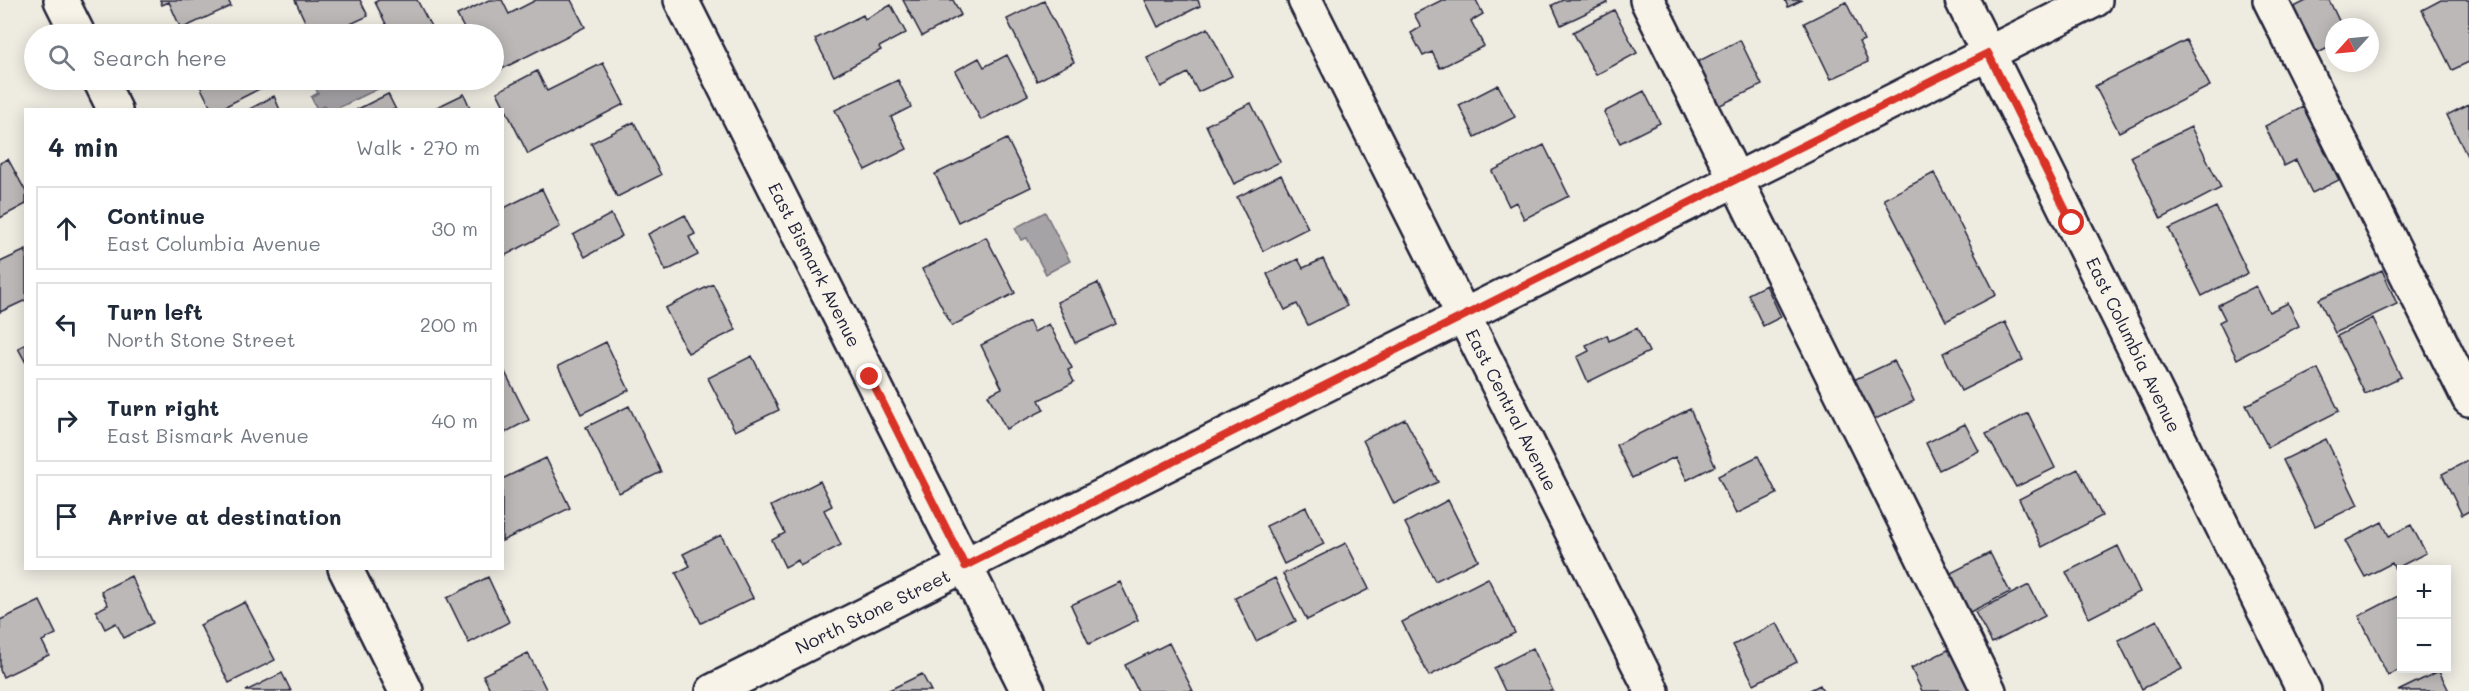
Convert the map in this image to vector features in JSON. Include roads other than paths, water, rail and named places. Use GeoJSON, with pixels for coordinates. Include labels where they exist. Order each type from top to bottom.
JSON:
{"type":"FeatureCollection","features":[{"type":"Feature","properties":{"kind":"street"},"geometry":{"type":"LineString","coordinates":[[61,0],[73,24]]}},
{"type":"Feature","properties":{"kind":"street","name":"East Bismark Avenue"},"geometry":{"type":"LineString","coordinates":[[681,0],[1028,691]]}},
{"type":"Feature","properties":{"kind":"street","name":"East Central Avenue"},"geometry":{"type":"LineString","coordinates":[[1305,0],[1652,691]]}},
{"type":"Feature","properties":{"kind":"street"},"geometry":{"type":"LineString","coordinates":[[1647,0],[1989,691]]}},
{"type":"Feature","properties":{"kind":"street","name":"East Columbia Avenue"},"geometry":{"type":"LineString","coordinates":[[1962,0],[2304,691]]}},
{"type":"Feature","properties":{"kind":"street","name":"North Stone Street"},"geometry":{"type":"LineString","coordinates":[[713,691],[2095,0]]}},
{"type":"Feature","properties":{"kind":"street"},"geometry":{"type":"LineString","coordinates":[[2270,0],[2469,399]]}},
{"type":"Feature","properties":{"kind":"street"},"geometry":{"type":"LineString","coordinates":[[105,90],[114,108]]}},
{"type":"Feature","properties":{"kind":"street"},"geometry":{"type":"LineString","coordinates":[[346,570],[406,691]]}}]}
